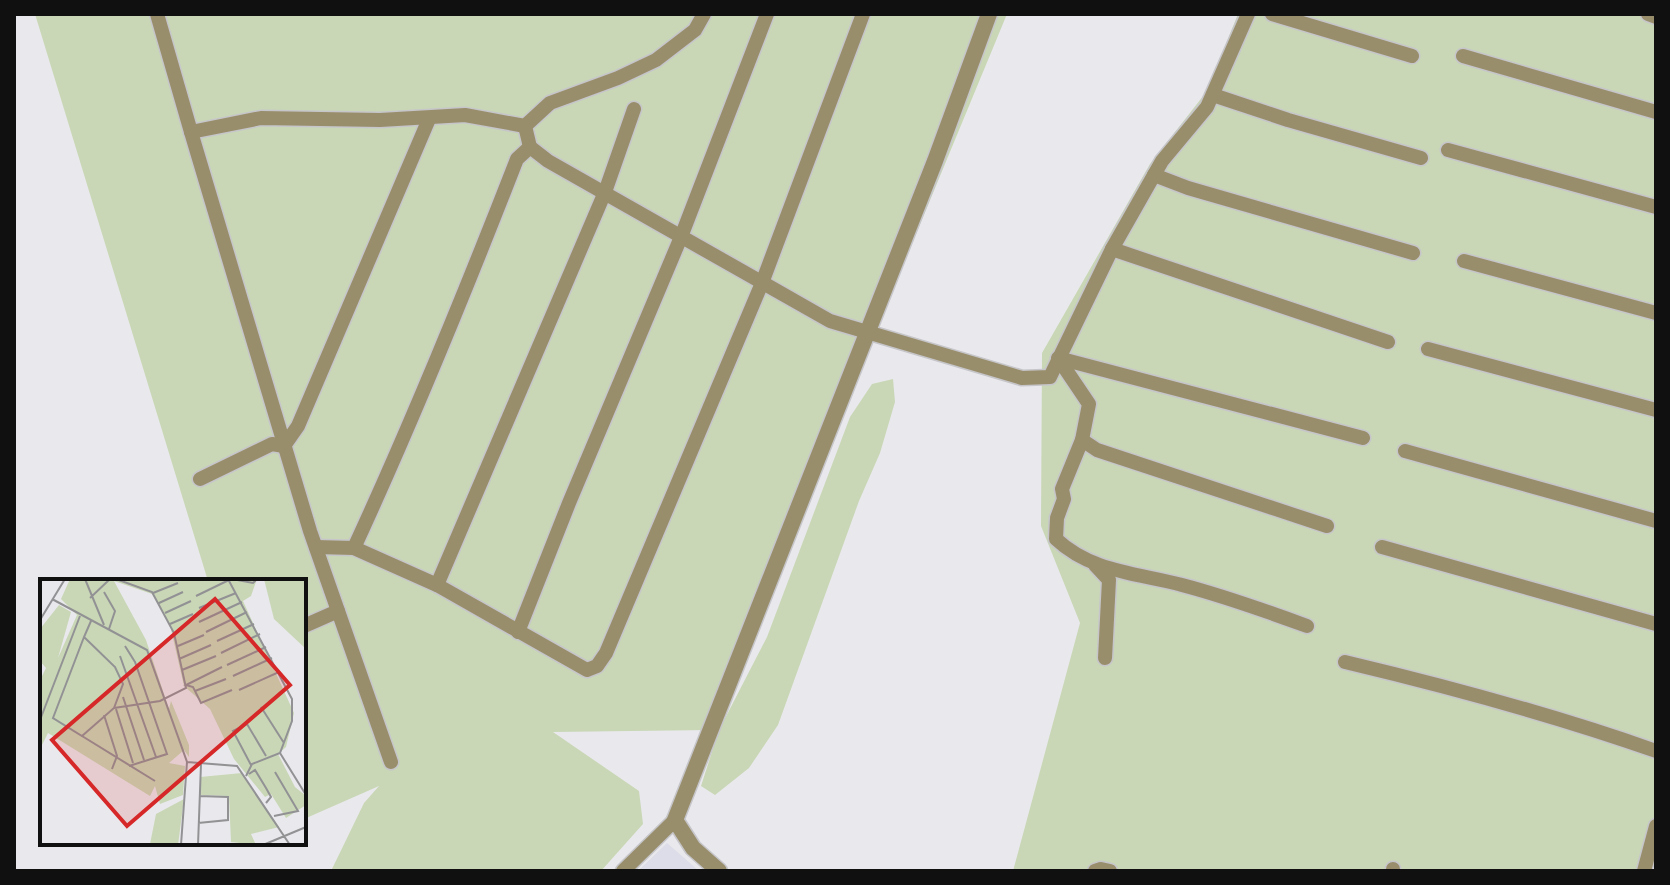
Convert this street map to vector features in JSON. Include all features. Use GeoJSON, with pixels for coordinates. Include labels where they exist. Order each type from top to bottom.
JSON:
{"type":"FeatureCollection","features":[{"type":"Feature","properties":{"kind":"street"},"geometry":{"type":"LineString","coordinates":[[157,14],[284,446],[391,762]]}},
{"type":"Feature","properties":{"kind":"street"},"geometry":{"type":"LineString","coordinates":[[525,126],[550,103],[656,60],[695,30],[704,14]]}},
{"type":"Feature","properties":{"kind":"street"},"geometry":{"type":"LineString","coordinates":[[518,632],[681,237],[767,14]]}},
{"type":"Feature","properties":{"kind":"street"},"geometry":{"type":"LineString","coordinates":[[316,547],[354,548],[437,585],[587,670],[597,666],[606,653],[762,283],[863,14]]}},
{"type":"Feature","properties":{"kind":"street"},"geometry":{"type":"LineString","coordinates":[[623,871],[675,820],[989,14]]}},
{"type":"Feature","properties":{"kind":"street"},"geometry":{"type":"LineString","coordinates":[[525,126],[530,147],[548,161],[830,321],[1022,378],[1050,377],[1112,249],[1162,161],[1207,107],[1248,14]]}},
{"type":"Feature","properties":{"kind":"street"},"geometry":{"type":"LineString","coordinates":[[1272,14],[1412,56]]}},
{"type":"Feature","properties":{"kind":"street"},"geometry":{"type":"LineString","coordinates":[[1648,14],[1656,17]]}},
{"type":"Feature","properties":{"kind":"street"},"geometry":{"type":"LineString","coordinates":[[1463,56],[1656,112]]}},
{"type":"Feature","properties":{"kind":"street"},"geometry":{"type":"LineString","coordinates":[[1213,95],[1421,158]]}},
{"type":"Feature","properties":{"kind":"street"},"geometry":{"type":"LineString","coordinates":[[437,585],[605,192],[634,109]]}},
{"type":"Feature","properties":{"kind":"street"},"geometry":{"type":"LineString","coordinates":[[191,132],[261,118],[429,119],[465,115],[525,126]]}},
{"type":"Feature","properties":{"kind":"street"},"geometry":{"type":"LineString","coordinates":[[284,446],[298,426],[429,119]]}},
{"type":"Feature","properties":{"kind":"street"},"geometry":{"type":"LineString","coordinates":[[354,548],[472,276],[517,159],[530,147]]}},
{"type":"Feature","properties":{"kind":"street"},"geometry":{"type":"LineString","coordinates":[[1448,150],[1656,207]]}},
{"type":"Feature","properties":{"kind":"street"},"geometry":{"type":"LineString","coordinates":[[1154,175],[1188,188],[1413,253]]}},
{"type":"Feature","properties":{"kind":"street"},"geometry":{"type":"LineString","coordinates":[[1112,249],[1388,342]]}},
{"type":"Feature","properties":{"kind":"street"},"geometry":{"type":"LineString","coordinates":[[1464,261],[1656,313]]}},
{"type":"Feature","properties":{"kind":"street"},"geometry":{"type":"LineString","coordinates":[[1428,349],[1656,410]]}},
{"type":"Feature","properties":{"kind":"street"},"geometry":{"type":"LineString","coordinates":[[1058,358],[1363,438]]}},
{"type":"Feature","properties":{"kind":"street"},"geometry":{"type":"LineString","coordinates":[[1058,358],[1089,404],[1082,440],[1062,489],[1064,499],[1057,518],[1056,539],[1072,554],[1095,565],[1183,585],[1307,626]]}},
{"type":"Feature","properties":{"kind":"street"},"geometry":{"type":"LineString","coordinates":[[1082,440],[1097,450],[1327,526]]}},
{"type":"Feature","properties":{"kind":"street"},"geometry":{"type":"LineString","coordinates":[[200,479],[272,444],[284,446]]}},
{"type":"Feature","properties":{"kind":"street"},"geometry":{"type":"LineString","coordinates":[[1405,451],[1656,521]]}},
{"type":"Feature","properties":{"kind":"street"},"geometry":{"type":"LineString","coordinates":[[1382,547],[1656,624]]}},
{"type":"Feature","properties":{"kind":"street"},"geometry":{"type":"LineString","coordinates":[[1095,565],[1109,580],[1105,658]]}},
{"type":"Feature","properties":{"kind":"street"},"geometry":{"type":"LineString","coordinates":[[306,625],[338,611]]}},
{"type":"Feature","properties":{"kind":"street"},"geometry":{"type":"LineString","coordinates":[[1345,662],[1583,725],[1656,751]]}},
{"type":"Feature","properties":{"kind":"street"},"geometry":{"type":"LineString","coordinates":[[675,820],[693,848],[719,871]]}},
{"type":"Feature","properties":{"kind":"street"},"geometry":{"type":"LineString","coordinates":[[1644,871],[1656,826]]}},
{"type":"Feature","properties":{"kind":"street"},"geometry":{"type":"LineString","coordinates":[[1095,871],[1110,871]]}},
{"type":"Feature","properties":{"kind":"shaded area"},"geometry":{"type":"Polygon","coordinates":[[[667,843],[699,871],[638,871],[667,843]]]}},
{"type":"Feature","properties":{"kind":"green space"},"geometry":{"type":"Polygon","coordinates":[[[35,14],[1007,14],[711,730],[553,732],[639,791],[643,824],[601,871],[331,871],[364,803],[379,786],[306,818],[306,579],[207,579],[35,14]]]}},
{"type":"Feature","properties":{"kind":"green space"},"geometry":{"type":"Polygon","coordinates":[[[1238,14],[1656,14],[1656,847],[1651,871],[1013,871],[1080,623],[1041,526],[1042,353],[1150,164],[1207,91],[1238,14]]]}},
{"type":"Feature","properties":{"kind":"green space"},"geometry":{"type":"Polygon","coordinates":[[[893,379],[895,402],[880,453],[859,501],[778,725],[749,768],[715,795],[701,786],[719,730],[767,637],[850,417],[872,384],[893,379]]]}}]}
